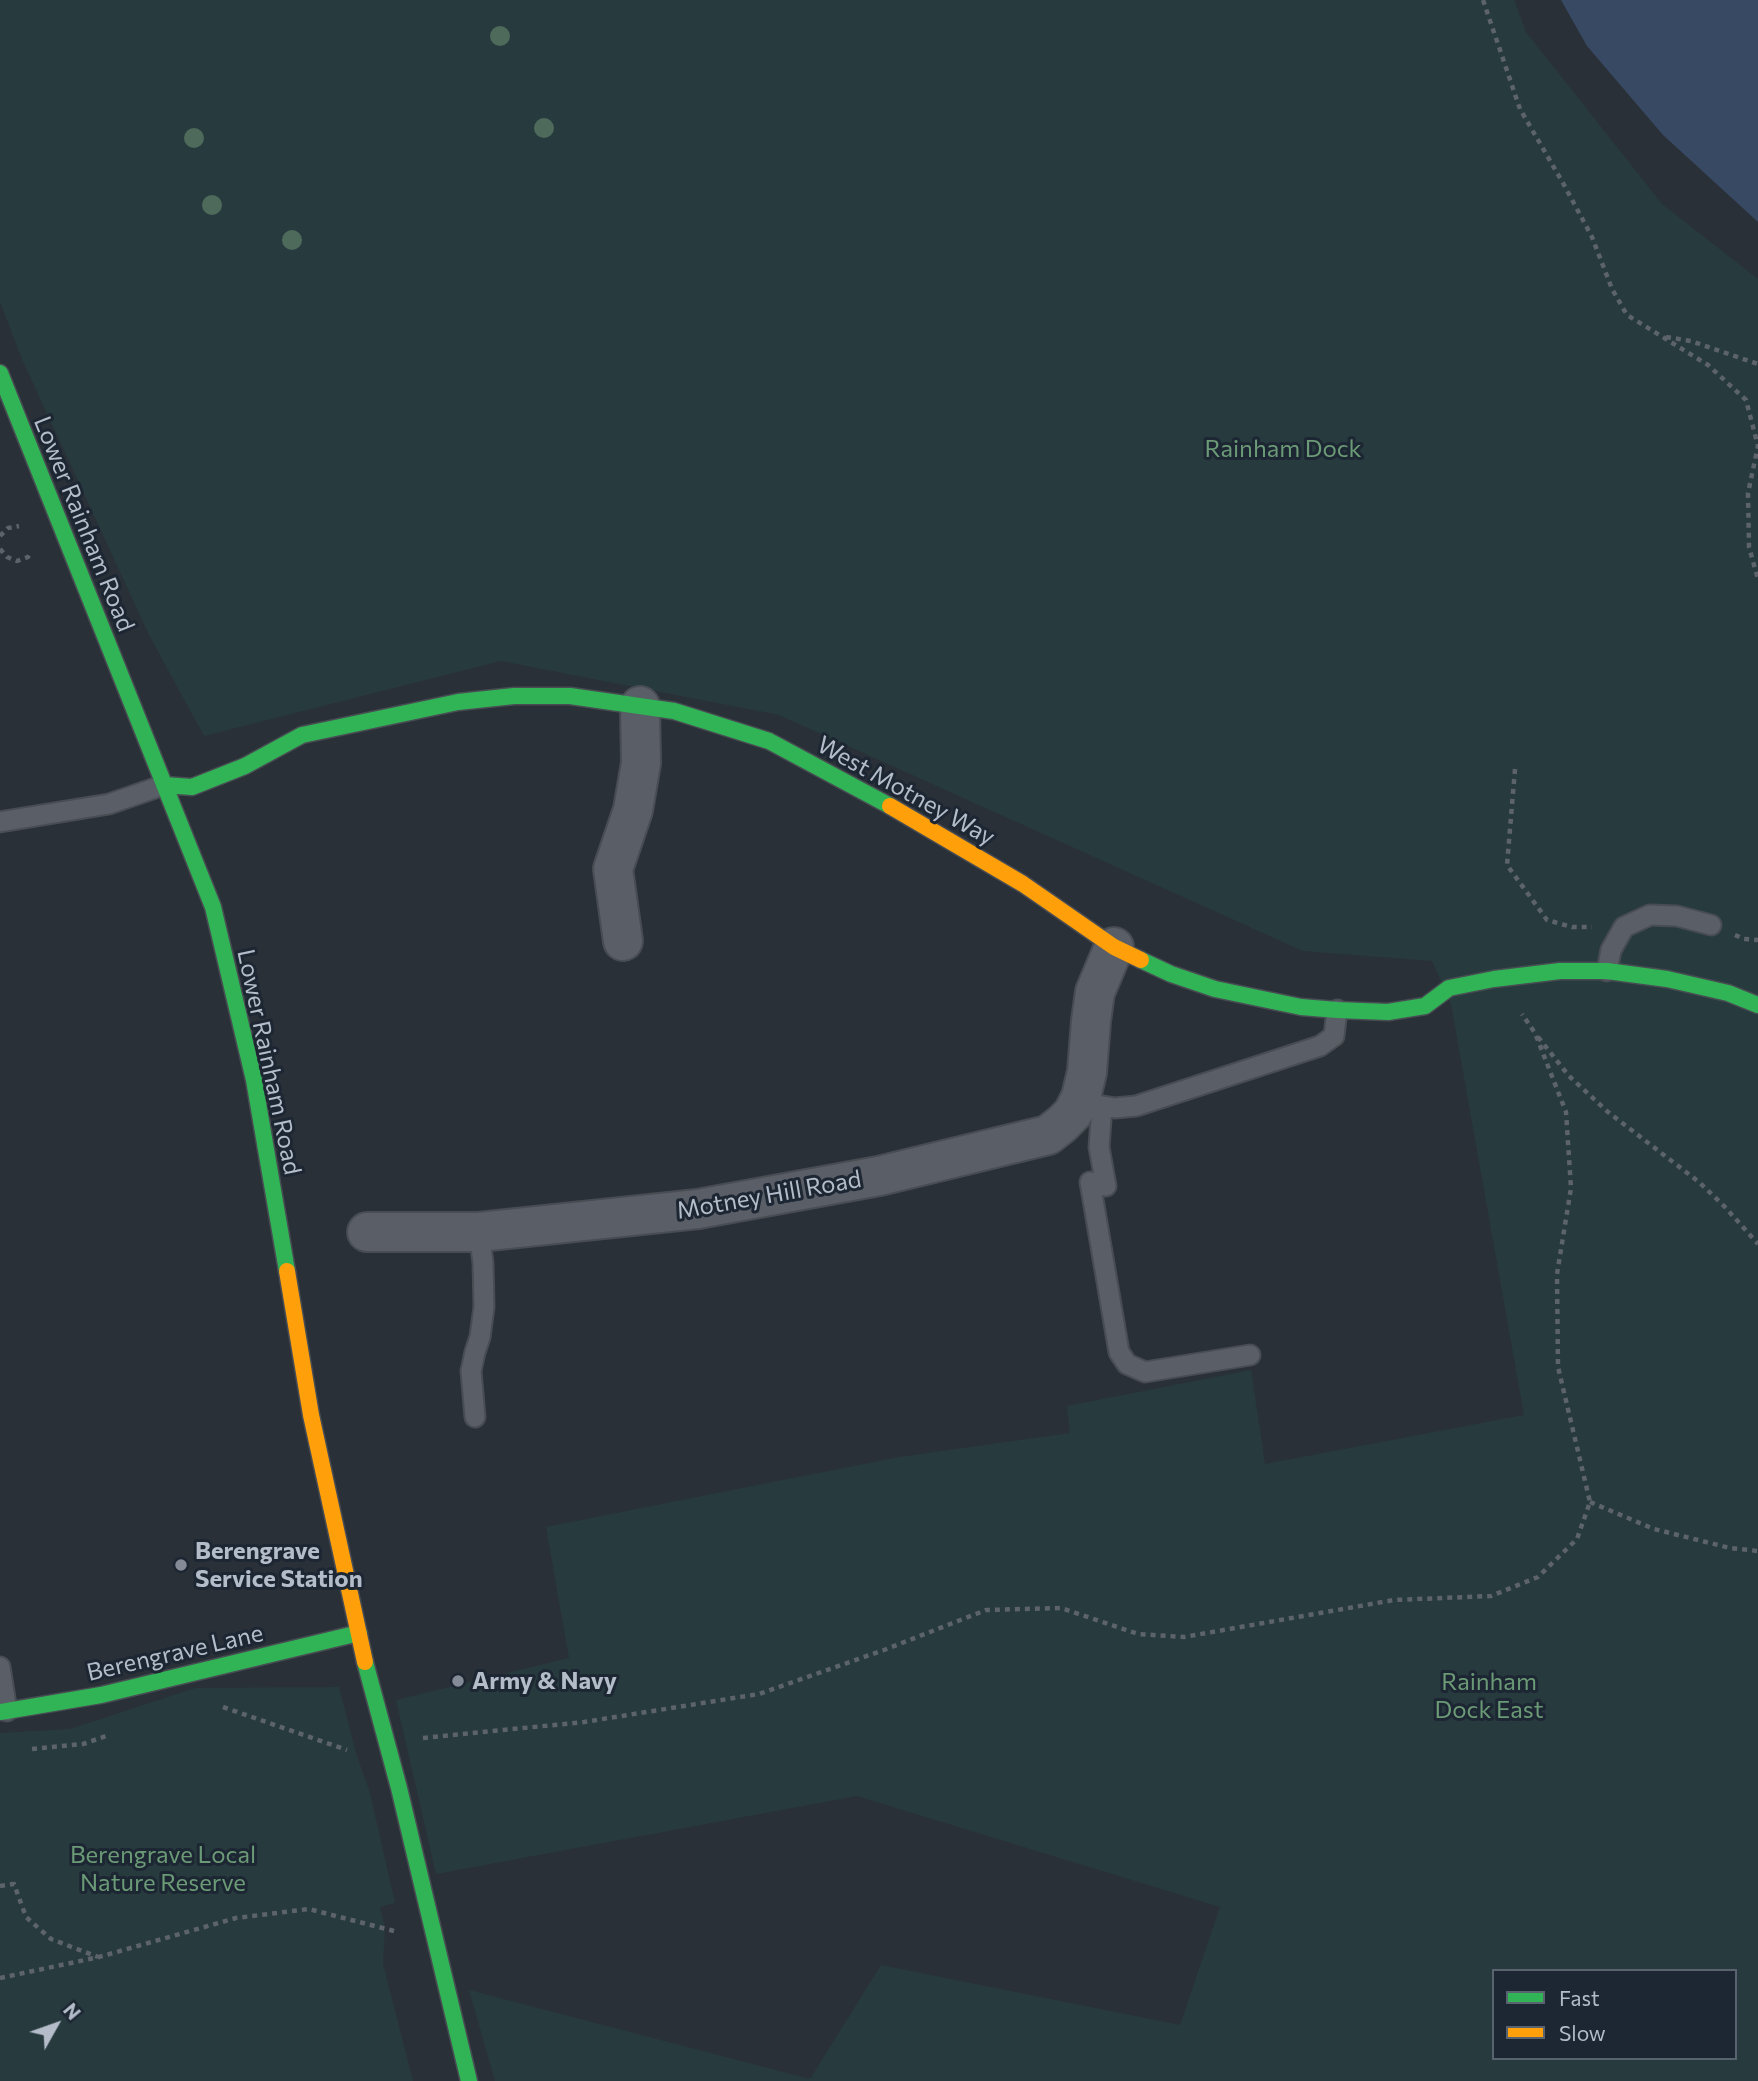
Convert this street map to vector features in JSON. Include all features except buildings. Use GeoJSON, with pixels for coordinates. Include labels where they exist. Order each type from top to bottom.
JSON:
{"type":"FeatureCollection","features":[{"type":"Feature","properties":{"kind":"street","name":"Lower Rainham Road"},"geometry":{"type":"LineString","coordinates":[[0,373],[213,907],[254,1080],[310,1415],[385,1742],[400,1788],[469,2081]]}},
{"type":"Feature","properties":{"kind":"street","name":"West Motney Way"},"geometry":{"type":"LineString","coordinates":[[164,785],[192,787],[245,766],[302,735],[458,702],[514,696],[570,696],[674,711],[769,741],[866,792],[1023,884],[1114,947],[1171,974],[1215,989],[1263,1000],[1337,1010],[1388,1012],[1425,1006],[1449,988],[1494,979],[1560,971],[1608,971]]}},
{"type":"Feature","properties":{"kind":"street"},"geometry":{"type":"LineString","coordinates":[[623,941],[613,869],[633,810],[641,763],[640,706]]}},
{"type":"Feature","properties":{"kind":"street","name":"Motney Hill Road"},"geometry":{"type":"LineString","coordinates":[[367,1232],[479,1232],[698,1209],[879,1176],[1048,1135],[1073,1113],[1091,1104],[1086,1082],[1095,992],[1114,947]]}},
{"type":"Feature","properties":{"kind":"street"},"geometry":{"type":"LineString","coordinates":[[1608,971],[1667,979],[1728,993],[1758,1005]]}},
{"type":"Feature","properties":{"kind":"street","name":"Berengrave Lane"},"geometry":{"type":"LineString","coordinates":[[3,1712],[113,1693],[359,1633]]}},
{"type":"Feature","properties":{"kind":"lane"},"geometry":{"type":"LineString","coordinates":[[0,822],[109,804],[164,785]]}},
{"type":"Feature","properties":{"kind":"lane"},"geometry":{"type":"LineString","coordinates":[[1608,971],[1611,950],[1624,926],[1650,915],[1677,916],[1711,925]]}},
{"type":"Feature","properties":{"kind":"lane"},"geometry":{"type":"LineString","coordinates":[[1250,1355],[1145,1373],[1127,1364],[1119,1352],[1090,1182],[1106,1186],[1091,1104],[1115,1108],[1136,1106],[1320,1046],[1334,1036],[1337,1010]]}},
{"type":"Feature","properties":{"kind":"lane"},"geometry":{"type":"LineString","coordinates":[[475,1417],[471,1371],[484,1307],[479,1232]]}},
{"type":"Feature","properties":{"kind":"lane"},"geometry":{"type":"LineString","coordinates":[[0,1667],[3,1712]]}},
{"type":"Feature","properties":{"kind":"path"},"geometry":{"type":"LineString","coordinates":[[1483,0],[1520,109],[1592,237],[1612,289],[1627,315],[1708,365],[1746,400],[1758,446],[1748,493],[1749,547],[1758,579]]}},
{"type":"Feature","properties":{"kind":"path"},"geometry":{"type":"LineString","coordinates":[[1662,336],[1691,341],[1758,363]]}},
{"type":"Feature","properties":{"kind":"path"},"geometry":{"type":"LineString","coordinates":[[0,536],[13,526],[24,528]]}},
{"type":"Feature","properties":{"kind":"path"},"geometry":{"type":"LineString","coordinates":[[0,548],[6,557],[17,561],[27,557],[33,548]]}},
{"type":"Feature","properties":{"kind":"path"},"geometry":{"type":"LineString","coordinates":[[1515,769],[1507,865],[1547,920],[1572,927],[1624,926]]}},
{"type":"Feature","properties":{"kind":"path"},"geometry":{"type":"LineString","coordinates":[[1494,979],[1569,1076],[1608,1112],[1699,1182],[1758,1244]]}},
{"type":"Feature","properties":{"kind":"path"},"geometry":{"type":"LineString","coordinates":[[219,1705],[356,1753],[385,1742],[584,1721],[759,1694],[884,1650],[986,1610],[1060,1608],[1138,1634],[1184,1637],[1394,1600],[1491,1596],[1538,1577],[1577,1539],[1590,1502],[1558,1367],[1557,1274],[1572,1188],[1566,1112],[1535,1033]]}},
{"type":"Feature","properties":{"kind":"path"},"geometry":{"type":"LineString","coordinates":[[1590,1502],[1654,1529],[1730,1548],[1758,1551]]}},
{"type":"Feature","properties":{"kind":"path"},"geometry":{"type":"LineString","coordinates":[[28,1749],[83,1744],[120,1731]]}},
{"type":"Feature","properties":{"kind":"path"},"geometry":{"type":"LineString","coordinates":[[0,1886],[14,1884],[26,1917],[51,1939],[99,1957]]}},
{"type":"Feature","properties":{"kind":"path"},"geometry":{"type":"LineString","coordinates":[[0,1978],[99,1957],[236,1918],[309,1909],[436,1944]]}},
{"type":"Feature","properties":{"kind":"green space","name":"Rainham Dock"},"geometry":{"type":"Polygon","coordinates":[[[0,0],[1514,0],[1526,32],[1662,204],[1758,279],[1758,2081],[495,2081],[469,1990],[810,2079],[881,1965],[1180,2025],[1220,1907],[857,1796],[436,1874],[396,1700],[569,1658],[546,1527],[899,1457],[1070,1433],[1067,1406],[1251,1370],[1265,1464],[1524,1415],[1451,1004],[1432,961],[1303,951],[779,715],[501,661],[204,736],[149,635],[21,357],[0,302],[0,0]]]}},
{"type":"Feature","properties":{"kind":"green space","name":"Berengrave Local Nature Reserve"},"geometry":{"type":"Polygon","coordinates":[[[339,1687],[356,1753],[370,1793],[395,1903],[380,1907],[385,1928],[383,1964],[413,2081],[0,2081],[0,1733],[70,1729],[195,1688],[339,1687]]]}},
{"type":"Feature","properties":{"kind":"water"},"geometry":{"type":"Polygon","coordinates":[[[1561,0],[1758,0],[1758,222],[1663,135],[1587,46],[1561,0]]]}},
{"type":"Feature","properties":{"kind":"traffic: fast"},"geometry":{"type":"LineString","coordinates":[[0,373],[213,907],[254,1080],[287,1271]]}},
{"type":"Feature","properties":{"kind":"traffic: fast"},"geometry":{"type":"LineString","coordinates":[[164,785],[192,787],[245,766],[302,735],[458,702],[514,696],[570,696],[674,711],[769,741],[890,806]]}},
{"type":"Feature","properties":{"kind":"traffic: fast"},"geometry":{"type":"LineString","coordinates":[[1141,960],[1215,989],[1301,1007],[1337,1010],[1388,1012],[1425,1006],[1449,988],[1560,971],[1607,971],[1667,979],[1728,993],[1758,1005]]}},
{"type":"Feature","properties":{"kind":"traffic: fast"},"geometry":{"type":"LineString","coordinates":[[0,1712],[101,1695],[359,1633]]}},
{"type":"Feature","properties":{"kind":"traffic: fast"},"geometry":{"type":"LineString","coordinates":[[365,1662],[399,1788],[469,2081]]}},
{"type":"Feature","properties":{"kind":"traffic: slow"},"geometry":{"type":"LineString","coordinates":[[890,806],[1023,884],[1114,947],[1141,960]]}},
{"type":"Feature","properties":{"kind":"traffic: slow"},"geometry":{"type":"LineString","coordinates":[[287,1271],[311,1415],[365,1662]]}},
{"type":"Feature","properties":{"kind":"place","name":"Berengrave Service Station"},"geometry":{"type":"Point","coordinates":[181,1565]}},
{"type":"Feature","properties":{"kind":"place","name":"Army & Navy"},"geometry":{"type":"Point","coordinates":[458,1681]}},
{"type":"Feature","properties":{"kind":"park label","name":"Rainham Dock East"},"geometry":{"type":"Point","coordinates":[1489,1696]}}]}
